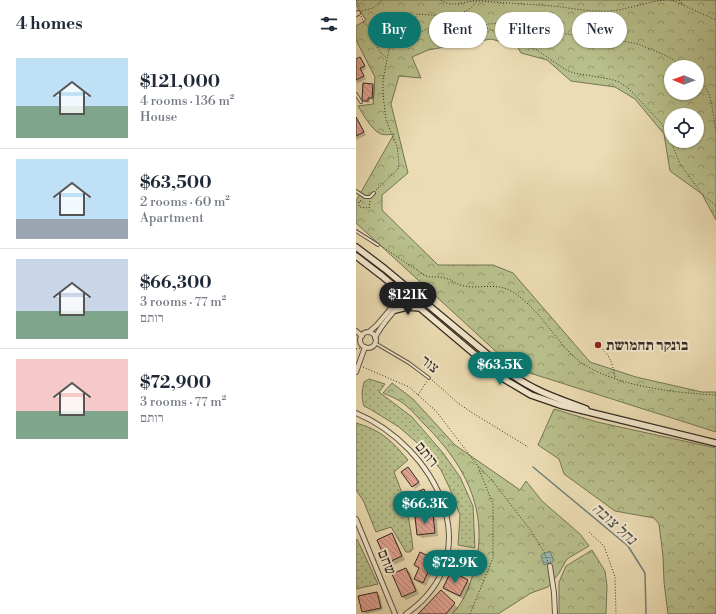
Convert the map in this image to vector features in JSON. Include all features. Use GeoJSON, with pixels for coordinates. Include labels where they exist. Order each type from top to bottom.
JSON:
{"type":"FeatureCollection","features":[{"type":"Feature","properties":{"kind":"main road"},"geometry":{"type":"LineString","coordinates":[[356,247],[523,383],[548,395],[622,421]]}},
{"type":"Feature","properties":{"kind":"main road"},"geometry":{"type":"LineString","coordinates":[[356,256],[390,282],[504,379],[531,395],[560,405],[716,443]]}},
{"type":"Feature","properties":{"kind":"main road"},"geometry":{"type":"LineString","coordinates":[[390,282],[394,293],[394,308],[420,308]]}},
{"type":"Feature","properties":{"kind":"street"},"geometry":{"type":"LineString","coordinates":[[364,349],[370,347],[375,341],[381,327],[409,289]]}},
{"type":"Feature","properties":{"kind":"street"},"geometry":{"type":"LineString","coordinates":[[356,372],[364,349],[361,342],[362,336],[377,325],[394,308]]}},
{"type":"Feature","properties":{"kind":"street"},"geometry":{"type":"LineString","coordinates":[[356,331],[362,336]]}},
{"type":"Feature","properties":{"kind":"street"},"geometry":{"type":"LineString","coordinates":[[369,332],[373,334],[375,341]]}},
{"type":"Feature","properties":{"kind":"street","name":"רותם"},"geometry":{"type":"LineString","coordinates":[[356,413],[383,428],[398,439],[411,452],[432,480],[442,500],[448,518],[450,537],[444,570],[437,584],[428,596],[417,607],[406,614]]}},
{"type":"Feature","properties":{"kind":"street","name":"שחם"},"geometry":{"type":"LineString","coordinates":[[356,520],[395,614]]}},
{"type":"Feature","properties":{"kind":"street"},"geometry":{"type":"LineString","coordinates":[[550,566],[555,614]]}},
{"type":"Feature","properties":{"kind":"lane"},"geometry":{"type":"LineString","coordinates":[[356,94],[360,102]]}},
{"type":"Feature","properties":{"kind":"lane"},"geometry":{"type":"LineString","coordinates":[[356,191],[365,197],[370,197],[374,193]]}},
{"type":"Feature","properties":{"kind":"lane"},"geometry":{"type":"LineString","coordinates":[[356,231],[378,245]]}},
{"type":"Feature","properties":{"kind":"lane","name":"צור"},"geometry":{"type":"LineString","coordinates":[[375,341],[430,378]]}},
{"type":"Feature","properties":{"kind":"path"},"geometry":{"type":"LineString","coordinates":[[356,0],[361,11],[373,8],[382,0]]}},
{"type":"Feature","properties":{"kind":"path"},"geometry":{"type":"LineString","coordinates":[[441,0],[448,4],[477,0],[597,11],[610,11],[665,0]]}},
{"type":"Feature","properties":{"kind":"path"},"geometry":{"type":"LineString","coordinates":[[421,14],[435,16],[458,14],[472,8],[477,0]]}},
{"type":"Feature","properties":{"kind":"path"},"geometry":{"type":"LineString","coordinates":[[670,0],[674,0],[716,20]]}},
{"type":"Feature","properties":{"kind":"path"},"geometry":{"type":"LineString","coordinates":[[679,0],[683,5]]}},
{"type":"Feature","properties":{"kind":"path"},"geometry":{"type":"LineString","coordinates":[[357,14],[368,27]]}},
{"type":"Feature","properties":{"kind":"path"},"geometry":{"type":"LineString","coordinates":[[487,24],[505,23],[537,31],[607,38],[638,44],[674,60]]}},
{"type":"Feature","properties":{"kind":"path"},"geometry":{"type":"LineString","coordinates":[[487,28],[528,44],[566,70],[574,73],[610,79],[619,82],[628,88],[662,124],[680,164],[702,194],[716,206]]}},
{"type":"Feature","properties":{"kind":"path"},"geometry":{"type":"LineString","coordinates":[[378,48],[387,59]]}},
{"type":"Feature","properties":{"kind":"path"},"geometry":{"type":"LineString","coordinates":[[374,193],[398,169],[399,164],[397,146],[386,120],[383,100],[383,80],[391,48]]}},
{"type":"Feature","properties":{"kind":"path"},"geometry":{"type":"LineString","coordinates":[[704,85],[711,99],[716,131]]}},
{"type":"Feature","properties":{"kind":"path"},"geometry":{"type":"LineString","coordinates":[[365,197],[359,202],[359,207],[369,208],[370,197]]}},
{"type":"Feature","properties":{"kind":"path"},"geometry":{"type":"LineString","coordinates":[[378,245],[427,277],[444,278],[457,285],[495,286],[509,290],[538,314],[569,352],[592,370],[647,387],[716,394]]}},
{"type":"Feature","properties":{"kind":"path"},"geometry":{"type":"LineString","coordinates":[[598,345],[606,351],[612,362],[615,378]]}},
{"type":"Feature","properties":{"kind":"path"},"geometry":{"type":"LineString","coordinates":[[358,364],[409,387],[436,411],[478,466],[491,479],[531,531],[544,552],[550,566]]}},
{"type":"Feature","properties":{"kind":"path"},"geometry":{"type":"LineString","coordinates":[[418,394],[430,378]]}},
{"type":"Feature","properties":{"kind":"path","name":"צור"},"geometry":{"type":"LineString","coordinates":[[430,378],[464,407],[528,447]]}},
{"type":"Feature","properties":{"kind":"path"},"geometry":{"type":"LineString","coordinates":[[470,614],[493,558],[492,504],[478,466]]}},
{"type":"Feature","properties":{"kind":"path"},"geometry":{"type":"LineString","coordinates":[[589,532],[604,546],[615,577],[616,614]]}},
{"type":"Feature","properties":{"kind":"green space"},"geometry":{"type":"Polygon","coordinates":[[[356,0],[716,0],[716,220],[702,194],[670,171],[666,148],[704,148],[704,108],[664,108],[664,134],[635,99],[615,87],[571,81],[547,60],[521,53],[518,48],[564,48],[564,12],[495,12],[495,40],[487,40],[487,12],[429,12],[429,48],[439,48],[428,50],[412,57],[421,78],[399,76],[391,104],[408,173],[382,195],[382,210],[438,265],[493,265],[513,273],[590,362],[636,377],[702,392],[716,392],[716,432],[514,368],[356,223],[356,201],[394,134],[384,135],[374,129],[358,106],[373,104],[375,77],[356,40],[356,26],[366,20],[356,5],[356,0]]]}},
{"type":"Feature","properties":{"kind":"green space"},"geometry":{"type":"Polygon","coordinates":[[[369,379],[385,384],[379,392],[412,417],[443,453],[460,477],[473,506],[475,548],[458,545],[460,515],[441,470],[422,447],[399,427],[364,406],[362,397],[364,382],[369,379]]]}},
{"type":"Feature","properties":{"kind":"green space"},"geometry":{"type":"Polygon","coordinates":[[[392,383],[413,399],[455,445],[520,490],[526,481],[542,501],[580,534],[589,546],[567,559],[559,573],[548,587],[531,593],[498,614],[452,614],[465,595],[473,574],[478,552],[479,532],[477,512],[472,493],[464,475],[441,442],[407,406],[397,399],[383,393],[392,383]]]}},
{"type":"Feature","properties":{"kind":"green space"},"geometry":{"type":"Polygon","coordinates":[[[554,409],[597,422],[716,448],[716,614],[668,614],[659,524],[654,518],[615,511],[564,474],[559,459],[538,445],[554,409]]]}},
{"type":"Feature","properties":{"kind":"green space"},"geometry":{"type":"Polygon","coordinates":[[[356,423],[372,429],[385,437],[408,460],[394,472],[409,519],[413,549],[410,552],[406,552],[391,527],[376,532],[363,500],[356,490],[356,423]]]}},
{"type":"Feature","properties":{"kind":"green space"},"geometry":{"type":"Polygon","coordinates":[[[357,539],[378,584],[356,589],[356,540],[357,539]]]}},
{"type":"Feature","properties":{"kind":"green space"},"geometry":{"type":"Polygon","coordinates":[[[592,550],[605,571],[607,586],[606,614],[559,614],[559,582],[566,566],[592,550]]]}},
{"type":"Feature","properties":{"kind":"water"},"geometry":{"type":"Polygon","coordinates":[[[550,551],[554,561],[544,565],[541,555],[550,551]]]}},
{"type":"Feature","properties":{"kind":"building"},"geometry":{"type":"Polygon","coordinates":[[[360,57],[365,66],[360,68],[364,76],[356,80],[356,59],[360,57]]]}},
{"type":"Feature","properties":{"kind":"building"},"geometry":{"type":"Polygon","coordinates":[[[363,83],[373,84],[372,98],[368,98],[368,101],[363,101],[362,99],[363,83]]]}},
{"type":"Feature","properties":{"kind":"building"},"geometry":{"type":"Polygon","coordinates":[[[356,117],[364,132],[356,136],[356,117]]]}},
{"type":"Feature","properties":{"kind":"building"},"geometry":{"type":"Polygon","coordinates":[[[408,467],[419,482],[412,487],[401,472],[408,467]]]}},
{"type":"Feature","properties":{"kind":"building"},"geometry":{"type":"Polygon","coordinates":[[[424,489],[430,505],[414,512],[407,496],[424,489]]]}},
{"type":"Feature","properties":{"kind":"building"},"geometry":{"type":"Polygon","coordinates":[[[433,515],[435,533],[417,535],[415,517],[433,515]]]}},
{"type":"Feature","properties":{"kind":"building"},"geometry":{"type":"Polygon","coordinates":[[[392,533],[402,556],[387,563],[377,540],[392,533]]]}},
{"type":"Feature","properties":{"kind":"building"},"geometry":{"type":"Polygon","coordinates":[[[458,550],[476,555],[471,573],[452,568],[458,550]]]}},
{"type":"Feature","properties":{"kind":"building"},"geometry":{"type":"Polygon","coordinates":[[[420,552],[434,559],[423,583],[414,579],[419,568],[414,565],[420,552]]]}},
{"type":"Feature","properties":{"kind":"building"},"geometry":{"type":"Polygon","coordinates":[[[406,568],[416,591],[402,597],[392,574],[406,568]]]}},
{"type":"Feature","properties":{"kind":"building"},"geometry":{"type":"Polygon","coordinates":[[[451,571],[468,580],[460,596],[443,588],[451,571]]]}},
{"type":"Feature","properties":{"kind":"building"},"geometry":{"type":"Polygon","coordinates":[[[441,590],[455,603],[446,614],[418,614],[441,590]]]}},
{"type":"Feature","properties":{"kind":"building"},"geometry":{"type":"Polygon","coordinates":[[[377,592],[381,608],[362,612],[358,596],[377,592]]]}},
{"type":"Feature","properties":{"kind":"waterway","name":"נחל צובה"},"geometry":{"type":"LineString","coordinates":[[533,467],[628,546],[645,573],[646,614]]}},
{"type":"Feature","properties":{"kind":"place","name":"בונקר תחמושת"},"geometry":{"type":"Point","coordinates":[598,345]}}]}
